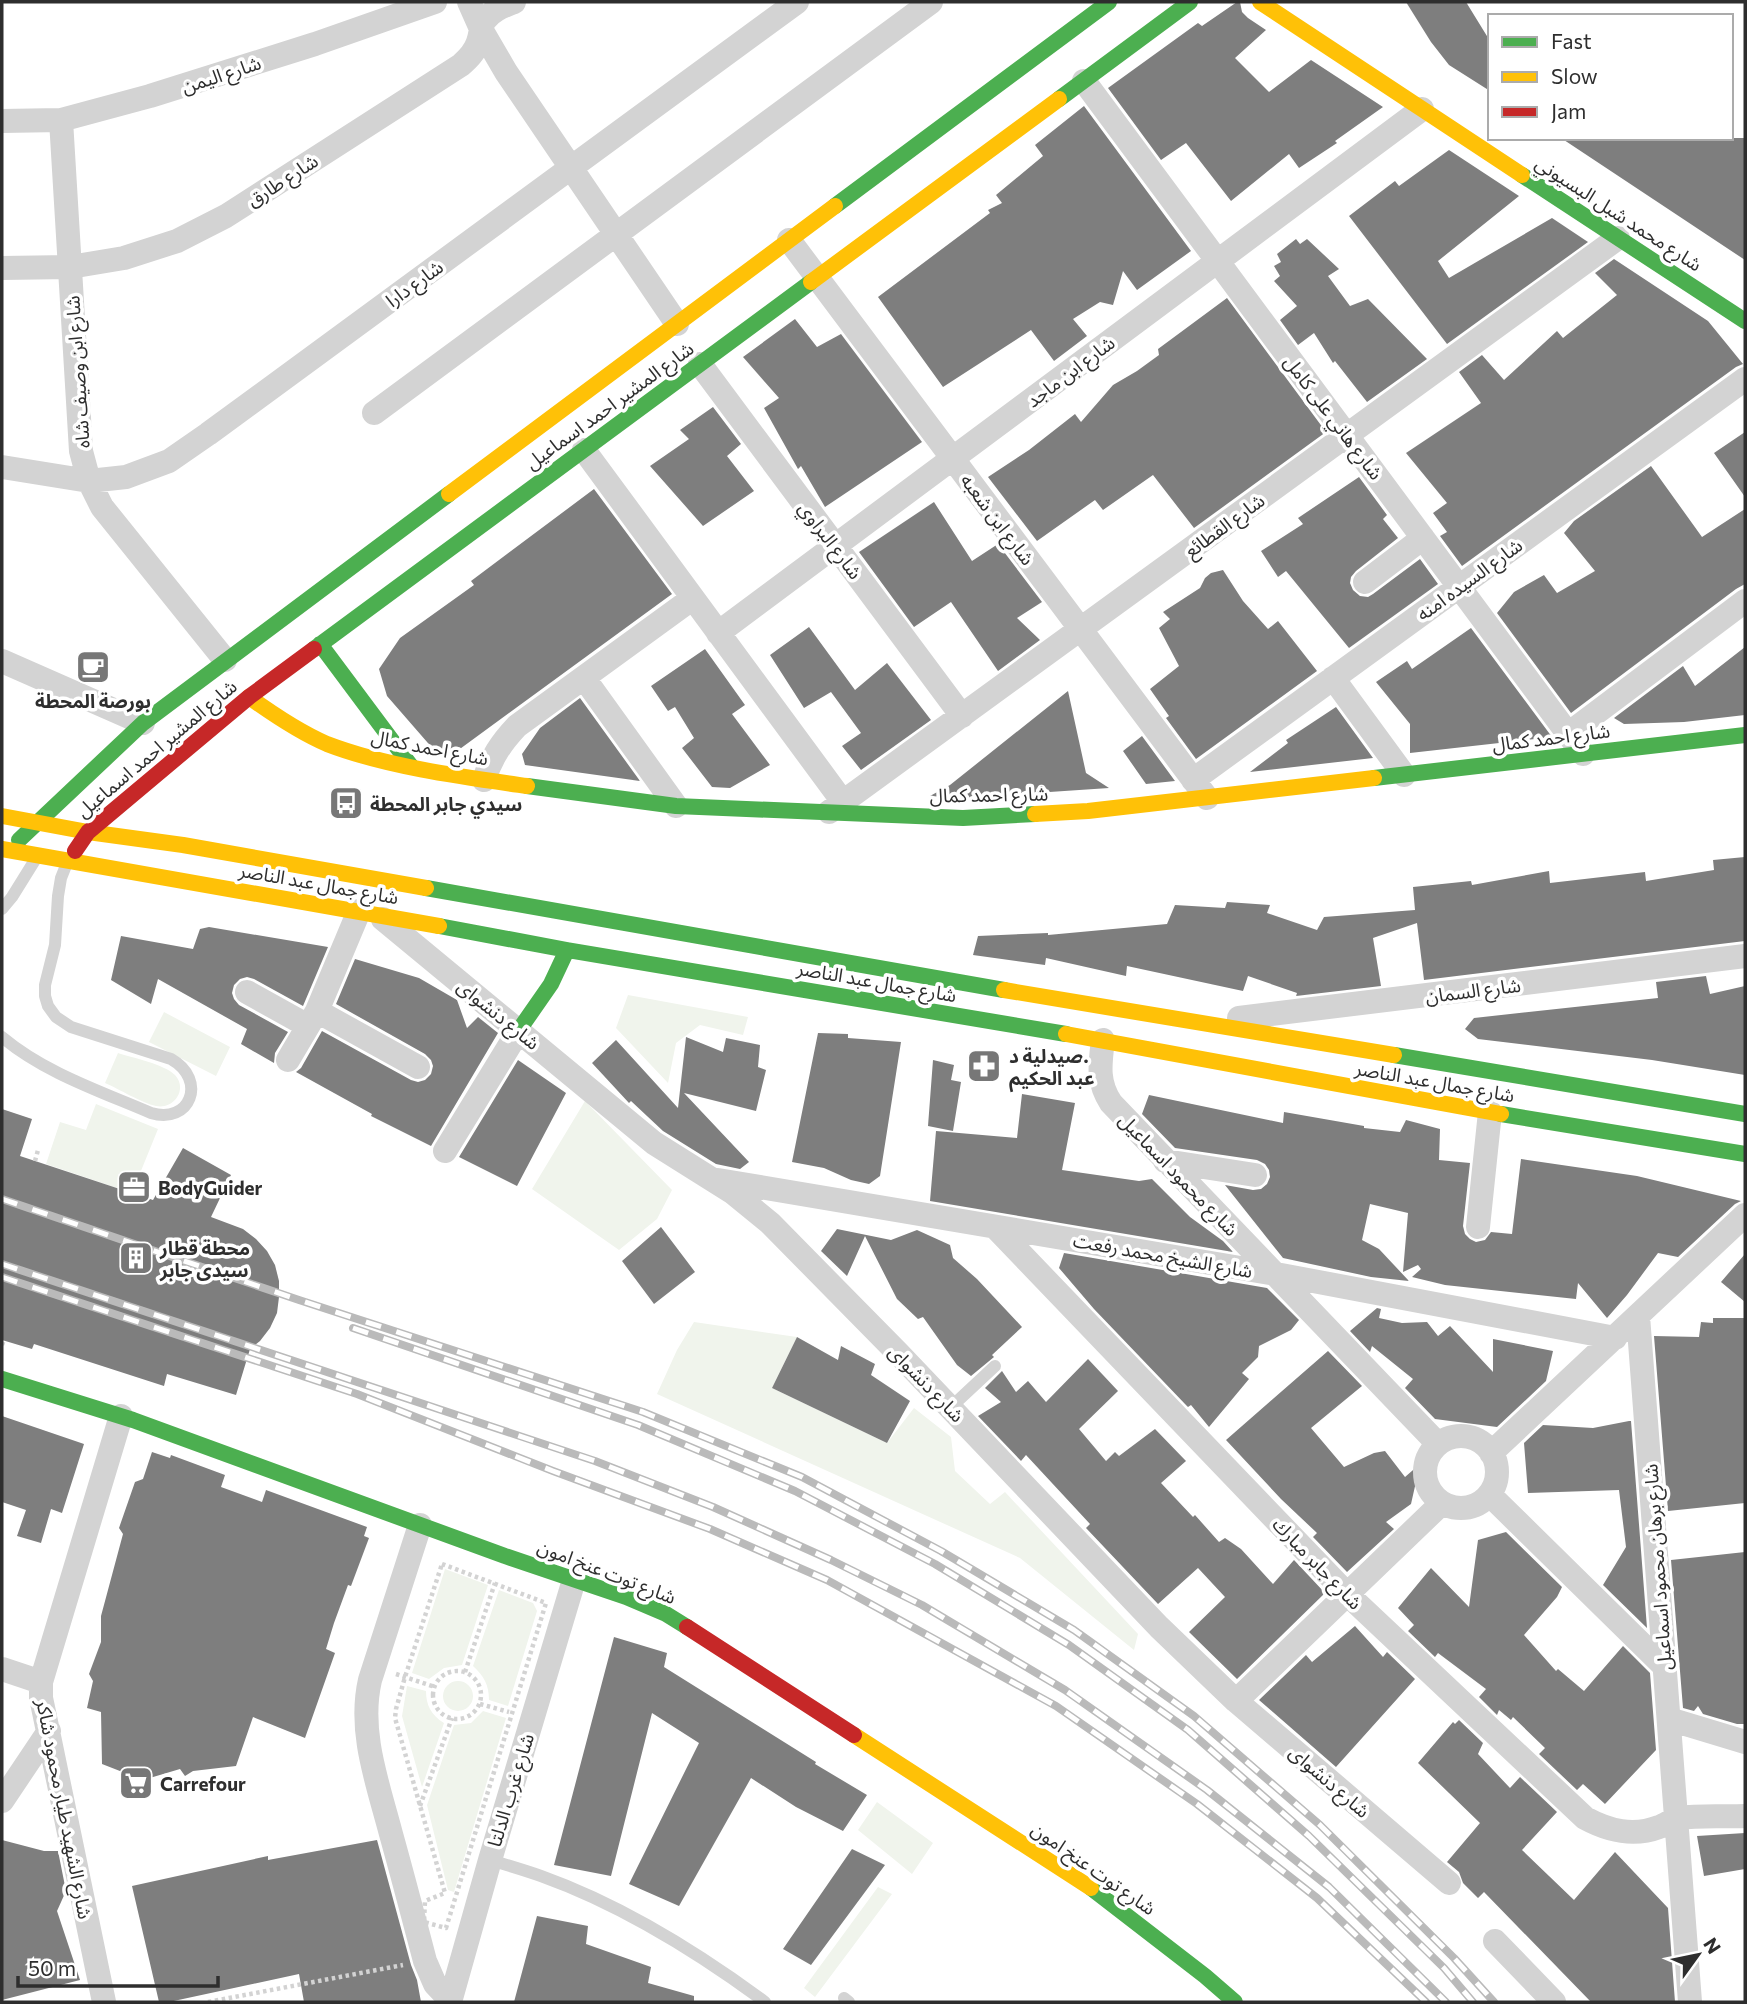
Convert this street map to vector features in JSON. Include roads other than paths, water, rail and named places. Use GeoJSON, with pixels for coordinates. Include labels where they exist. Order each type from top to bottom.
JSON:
{"type":"FeatureCollection","features":[{"type":"Feature","properties":{"kind":"main road","name":"شارع المشير احمد اسماعيل"},"geometry":{"type":"LineString","coordinates":[[5,850],[143,723],[225,660],[1109,2]]}},
{"type":"Feature","properties":{"kind":"main road","name":"شارع المشير احمد اسماعيل"},"geometry":{"type":"LineString","coordinates":[[68,860],[88,832],[249,697],[1191,2]]}},
{"type":"Feature","properties":{"kind":"main road","name":"شارع محمد شبل البسيوني"},"geometry":{"type":"LineString","coordinates":[[1260,2],[1745,321]]}},
{"type":"Feature","properties":{"kind":"main road"},"geometry":{"type":"LineString","coordinates":[[320,644],[411,766]]}},
{"type":"Feature","properties":{"kind":"main road","name":"شارع احمد كمال"},"geometry":{"type":"LineString","coordinates":[[249,697],[285,723],[325,743],[367,758],[484,780],[676,806],[836,807],[963,818],[1088,811],[1200,789],[1404,775],[1745,735]]}},
{"type":"Feature","properties":{"kind":"main road","name":"شارع جمال عبد الناصر"},"geometry":{"type":"LineString","coordinates":[[2,816],[88,832],[183,845],[851,964],[1745,1114]]}},
{"type":"Feature","properties":{"kind":"main road","name":"شارع جمال عبد الناصر"},"geometry":{"type":"LineString","coordinates":[[5,850],[567,950],[1103,1040],[1490,1112],[1745,1154]]}},
{"type":"Feature","properties":{"kind":"main road"},"geometry":{"type":"LineString","coordinates":[[519,1030],[546,992],[567,950]]}},
{"type":"Feature","properties":{"kind":"main road","name":"شارع توت عنخ امون"},"geometry":{"type":"LineString","coordinates":[[2,1379],[121,1416],[646,1605],[685,1624],[1094,1890],[1235,2002]]}},
{"type":"Feature","properties":{"kind":"street","name":"شارع اليمن"},"geometry":{"type":"LineString","coordinates":[[2,121],[61,120],[150,96],[303,48],[435,2]]}},
{"type":"Feature","properties":{"kind":"street"},"geometry":{"type":"LineString","coordinates":[[469,2],[506,72],[677,324]]}},
{"type":"Feature","properties":{"kind":"street","name":"شارع طارق"},"geometry":{"type":"LineString","coordinates":[[2,268],[70,267],[124,258],[177,241],[226,216],[461,65],[472,55],[485,20],[492,12],[514,2]]}},
{"type":"Feature","properties":{"kind":"street","name":"شارع دارا"},"geometry":{"type":"LineString","coordinates":[[2,467],[89,481],[125,477],[169,461],[797,2]]}},
{"type":"Feature","properties":{"kind":"street"},"geometry":{"type":"LineString","coordinates":[[374,413],[931,2]]}},
{"type":"Feature","properties":{"kind":"street","name":"شارع هاني على كامل"},"geometry":{"type":"LineString","coordinates":[[1084,80],[1583,754]]}},
{"type":"Feature","properties":{"kind":"street","name":"شارع ابن ماجد"},"geometry":{"type":"LineString","coordinates":[[718,633],[1422,108]]}},
{"type":"Feature","properties":{"kind":"street","name":"شارع ابن وصيف شاه"},"geometry":{"type":"LineString","coordinates":[[61,120],[81,451],[89,481],[102,507],[225,660]]}},
{"type":"Feature","properties":{"kind":"street","name":"شارع القطائع"},"geometry":{"type":"LineString","coordinates":[[836,807],[1618,237]]}},
{"type":"Feature","properties":{"kind":"street","name":"شارع ابن شعبه"},"geometry":{"type":"LineString","coordinates":[[789,240],[1200,789]]}},
{"type":"Feature","properties":{"kind":"street","name":"شارع البراوي"},"geometry":{"type":"LineString","coordinates":[[700,364],[961,716]]}},
{"type":"Feature","properties":{"kind":"street","name":"شارع السيده امنه"},"geometry":{"type":"LineString","coordinates":[[1200,789],[1333,678],[1745,379]]}},
{"type":"Feature","properties":{"kind":"street"},"geometry":{"type":"LineString","coordinates":[[584,450],[694,598],[836,807]]}},
{"type":"Feature","properties":{"kind":"street"},"geometry":{"type":"LineString","coordinates":[[1365,582],[1423,538]]}},
{"type":"Feature","properties":{"kind":"street"},"geometry":{"type":"LineString","coordinates":[[484,780],[491,759],[502,741],[517,726],[694,598]]}},
{"type":"Feature","properties":{"kind":"street"},"geometry":{"type":"LineString","coordinates":[[1568,734],[1745,601]]}},
{"type":"Feature","properties":{"kind":"street"},"geometry":{"type":"LineString","coordinates":[[2,661],[143,723]]}},
{"type":"Feature","properties":{"kind":"street"},"geometry":{"type":"LineString","coordinates":[[584,678],[676,806]]}},
{"type":"Feature","properties":{"kind":"street"},"geometry":{"type":"LineString","coordinates":[[1333,678],[1404,775]]}},
{"type":"Feature","properties":{"kind":"street"},"geometry":{"type":"LineString","coordinates":[[288,1060],[368,913]]}},
{"type":"Feature","properties":{"kind":"street","name":"شارع دنشواى"},"geometry":{"type":"LineString","coordinates":[[368,913],[519,1030],[654,1143],[751,1206],[788,1240],[1150,1618],[1236,1701],[1449,1883]]}},
{"type":"Feature","properties":{"kind":"street","name":"شارع السمان"},"geometry":{"type":"LineString","coordinates":[[1200,1023],[1745,956]]}},
{"type":"Feature","properties":{"kind":"street"},"geometry":{"type":"LineString","coordinates":[[247,992],[418,1067]]}},
{"type":"Feature","properties":{"kind":"street"},"geometry":{"type":"LineString","coordinates":[[445,1151],[519,1030]]}},
{"type":"Feature","properties":{"kind":"street","name":"شارع محمود اسماعيل"},"geometry":{"type":"LineString","coordinates":[[1103,1040],[1100,1074],[1105,1094],[1118,1111],[1438,1444]]}},
{"type":"Feature","properties":{"kind":"street"},"geometry":{"type":"LineString","coordinates":[[1478,1227],[1490,1112]]}},
{"type":"Feature","properties":{"kind":"street"},"geometry":{"type":"LineString","coordinates":[[1165,1161],[1255,1175]]}},
{"type":"Feature","properties":{"kind":"street","name":"شارع الشيخ محمد رفعت"},"geometry":{"type":"LineString","coordinates":[[711,1179],[1276,1274],[1615,1338]]}},
{"type":"Feature","properties":{"kind":"street"},"geometry":{"type":"LineString","coordinates":[[1492,1453],[1745,1215]]}},
{"type":"Feature","properties":{"kind":"street","name":"شارع جابر مبارك"},"geometry":{"type":"LineString","coordinates":[[995,1227],[1347,1594],[1585,1818],[1602,1827],[1621,1832],[1640,1832],[1659,1827],[1676,1818]]}},
{"type":"Feature","properties":{"kind":"street","name":"شارع برهان محمود اسماعيل"},"geometry":{"type":"LineString","coordinates":[[1639,1316],[1690,2002]]}},
{"type":"Feature","properties":{"kind":"street","name":"شارع الشهيد طيار محمود شاكر"},"geometry":{"type":"LineString","coordinates":[[104,2002],[41,1698],[41,1682],[121,1416]]}},
{"type":"Feature","properties":{"kind":"street"},"geometry":{"type":"LineString","coordinates":[[1457,1436],[1467,1437],[1477,1440],[1492,1453],[1497,1469],[1494,1487],[1490,1495],[1476,1506],[1450,1507],[1433,1495],[1427,1485],[1426,1463],[1438,1444],[1457,1436]]}},
{"type":"Feature","properties":{"kind":"street"},"geometry":{"type":"LineString","coordinates":[[1490,1495],[1665,1667]]}},
{"type":"Feature","properties":{"kind":"street"},"geometry":{"type":"LineString","coordinates":[[1236,1701],[1442,1503]]}},
{"type":"Feature","properties":{"kind":"street"},"geometry":{"type":"LineString","coordinates":[[420,1525],[374,1667],[367,1694],[366,1723],[378,1784],[429,1973],[450,2001]]}},
{"type":"Feature","properties":{"kind":"street","name":"شارع غرب الدلتا"},"geometry":{"type":"LineString","coordinates":[[450,2001],[574,1580]]}},
{"type":"Feature","properties":{"kind":"street"},"geometry":{"type":"LineString","coordinates":[[2,1669],[41,1682]]}},
{"type":"Feature","properties":{"kind":"street"},"geometry":{"type":"LineString","coordinates":[[1669,1719],[1745,1742]]}},
{"type":"Feature","properties":{"kind":"street"},"geometry":{"type":"LineString","coordinates":[[2,1801],[49,1731]]}},
{"type":"Feature","properties":{"kind":"street"},"geometry":{"type":"LineString","coordinates":[[1676,1818],[1745,1816]]}},
{"type":"Feature","properties":{"kind":"street"},"geometry":{"type":"LineString","coordinates":[[1495,1941],[1555,2002]]}},
{"type":"Feature","properties":{"kind":"lane"},"geometry":{"type":"LineString","coordinates":[[2,909],[38,855]]}},
{"type":"Feature","properties":{"kind":"lane"},"geometry":{"type":"LineString","coordinates":[[2,1037],[22,1054],[46,1067],[160,1116],[171,1115],[180,1110],[191,1093],[187,1072],[171,1059],[71,1027],[56,1017],[48,1006],[45,985],[55,945],[61,877],[68,860]]}},
{"type":"Feature","properties":{"kind":"lane"},"geometry":{"type":"LineString","coordinates":[[950,1408],[995,1366]]}},
{"type":"Feature","properties":{"kind":"lane"},"geometry":{"type":"LineString","coordinates":[[490,1860],[542,1876],[605,1903],[677,1942],[765,2002]]}},
{"type":"Feature","properties":{"kind":"railway"},"geometry":{"type":"LineString","coordinates":[[2,1199],[299,1300],[643,1412],[802,1477],[941,1551],[1074,1630],[1194,1716],[1320,1825],[1454,1958],[1494,2002]]}},
{"type":"Feature","properties":{"kind":"railway"},"geometry":{"type":"LineString","coordinates":[[2,1264],[595,1461],[713,1507],[831,1560],[922,1605],[1065,1690],[1207,1790],[1329,1887],[1446,2002]]}},
{"type":"Feature","properties":{"kind":"railway"},"geometry":{"type":"LineString","coordinates":[[2,1277],[357,1394],[710,1529],[827,1580],[1056,1706],[1197,1804],[1317,1898],[1426,2002]]}},
{"type":"Feature","properties":{"kind":"railway"},"geometry":{"type":"LineString","coordinates":[[353,1328],[638,1425],[795,1491],[935,1564],[1069,1645],[1188,1730],[1309,1836],[1444,1968],[1473,2002]]}},
{"type":"Feature","properties":{"kind":"place","name":"بورصة المحطة"},"geometry":{"type":"Point","coordinates":[93,667]}},
{"type":"Feature","properties":{"kind":"place","name":"سيدي جابر المحطة"},"geometry":{"type":"Point","coordinates":[346,803]}},
{"type":"Feature","properties":{"kind":"place","name":"صيدلية د. عبد الحكيم"},"geometry":{"type":"Point","coordinates":[984,1066]}},
{"type":"Feature","properties":{"kind":"place","name":"BodyGuider"},"geometry":{"type":"Point","coordinates":[134,1187]}},
{"type":"Feature","properties":{"kind":"place","name":"محطة قطار سيدى جابر"},"geometry":{"type":"Point","coordinates":[136,1258]}},
{"type":"Feature","properties":{"kind":"place","name":"Carrefour"},"geometry":{"type":"Point","coordinates":[136,1783]}}]}
